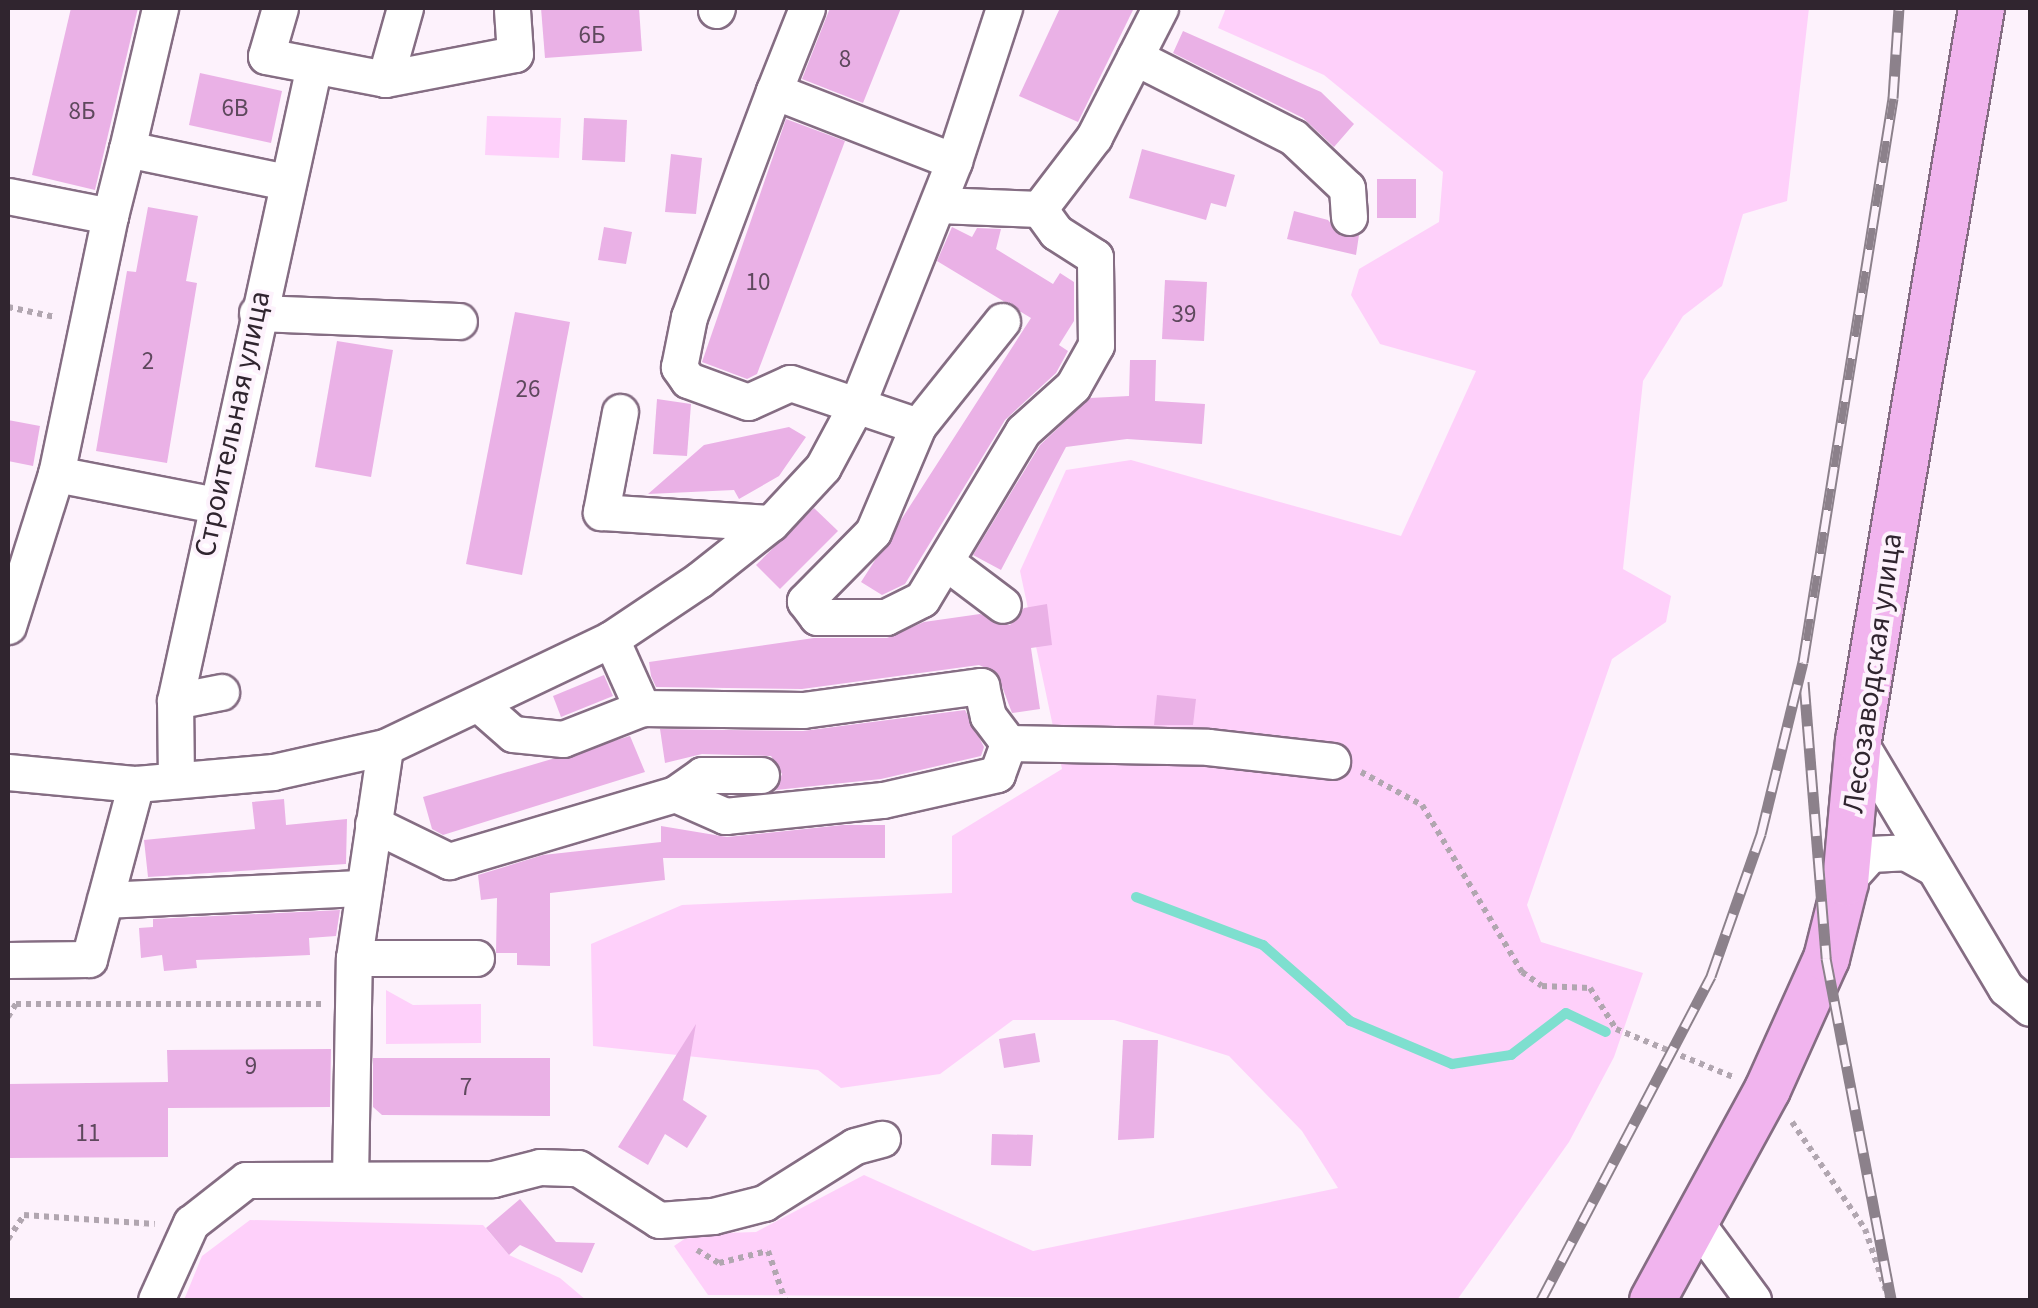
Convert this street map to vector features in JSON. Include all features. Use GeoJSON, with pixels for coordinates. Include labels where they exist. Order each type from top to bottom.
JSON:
{"type":"FeatureCollection","features":[{"type":"Feature","properties":{"kind":"main road","name":"Лесозаводская улица"},"geometry":{"type":"LineString","coordinates":[[1652,1300],[1698,1224],[1826,958],[1845,882],[1858,740],[1981,8]]}},
{"type":"Feature","properties":{"kind":"street"},"geometry":{"type":"LineString","coordinates":[[8,626],[56,474],[110,216],[160,8]]}},
{"type":"Feature","properties":{"kind":"street"},"geometry":{"type":"LineString","coordinates":[[280,8],[266,56],[313,70],[385,80],[515,54],[512,10]]}},
{"type":"Feature","properties":{"kind":"street"},"geometry":{"type":"LineString","coordinates":[[385,80],[405,8]]}},
{"type":"Feature","properties":{"kind":"street"},"geometry":{"type":"LineString","coordinates":[[807,8],[689,317],[678,368],[688,380],[748,402],[790,383],[859,400],[918,426]]}},
{"type":"Feature","properties":{"kind":"street"},"geometry":{"type":"LineString","coordinates":[[8,772],[136,784],[273,772],[385,747],[480,705],[611,639],[770,523],[823,468],[859,400],[938,205],[1004,8]]}},
{"type":"Feature","properties":{"kind":"street"},"geometry":{"type":"LineString","coordinates":[[1039,210],[1094,138],[1160,8]]}},
{"type":"Feature","properties":{"kind":"street"},"geometry":{"type":"LineString","coordinates":[[1135,57],[1293,138],[1347,188],[1349,217]]}},
{"type":"Feature","properties":{"kind":"street","name":"Строительная улица"},"geometry":{"type":"LineString","coordinates":[[176,780],[175,702],[313,70]]}},
{"type":"Feature","properties":{"kind":"street"},"geometry":{"type":"LineString","coordinates":[[774,91],[954,161]]}},
{"type":"Feature","properties":{"kind":"street"},"geometry":{"type":"LineString","coordinates":[[126,148],[286,182]]}},
{"type":"Feature","properties":{"kind":"street"},"geometry":{"type":"LineString","coordinates":[[8,196],[110,216]]}},
{"type":"Feature","properties":{"kind":"street"},"geometry":{"type":"LineString","coordinates":[[938,205],[1039,210],[1056,232],[1095,257],[1096,345],[1073,386],[1023,431],[922,599],[886,616],[817,617],[805,601],[873,532],[918,426],[1002,320]]}},
{"type":"Feature","properties":{"kind":"street"},"geometry":{"type":"LineString","coordinates":[[257,313],[459,320]]}},
{"type":"Feature","properties":{"kind":"street"},"geometry":{"type":"LineString","coordinates":[[620,412],[601,512],[668,522],[770,523]]}},
{"type":"Feature","properties":{"kind":"street"},"geometry":{"type":"LineString","coordinates":[[56,474],[215,506]]}},
{"type":"Feature","properties":{"kind":"street"},"geometry":{"type":"LineString","coordinates":[[946,562],[1003,605]]}},
{"type":"Feature","properties":{"kind":"street"},"geometry":{"type":"LineString","coordinates":[[611,639],[642,708]]}},
{"type":"Feature","properties":{"kind":"street"},"geometry":{"type":"LineString","coordinates":[[480,705],[513,734],[563,739],[642,708],[803,710],[981,686],[988,716],[1008,743]]}},
{"type":"Feature","properties":{"kind":"street"},"geometry":{"type":"LineString","coordinates":[[175,702],[221,692]]}},
{"type":"Feature","properties":{"kind":"street"},"geometry":{"type":"LineString","coordinates":[[1858,740],[2006,988],[2030,1008]]}},
{"type":"Feature","properties":{"kind":"street"},"geometry":{"type":"LineString","coordinates":[[1008,743],[1208,746],[1332,760]]}},
{"type":"Feature","properties":{"kind":"street"},"geometry":{"type":"LineString","coordinates":[[675,794],[725,816],[883,800],[997,774],[1008,743]]}},
{"type":"Feature","properties":{"kind":"street"},"geometry":{"type":"LineString","coordinates":[[350,1179],[354,958],[385,747]]}},
{"type":"Feature","properties":{"kind":"street"},"geometry":{"type":"LineString","coordinates":[[373,824],[449,861],[675,794],[702,775],[760,775]]}},
{"type":"Feature","properties":{"kind":"street"},"geometry":{"type":"LineString","coordinates":[[8,960],[89,959],[136,784]]}},
{"type":"Feature","properties":{"kind":"street"},"geometry":{"type":"LineString","coordinates":[[1845,882],[1870,854],[1906,852],[1932,867]]}},
{"type":"Feature","properties":{"kind":"street"},"geometry":{"type":"LineString","coordinates":[[105,900],[364,888]]}},
{"type":"Feature","properties":{"kind":"street"},"geometry":{"type":"LineString","coordinates":[[354,958],[476,958]]}},
{"type":"Feature","properties":{"kind":"street"},"geometry":{"type":"LineString","coordinates":[[156,1300],[191,1224],[246,1180],[493,1179],[540,1166],[578,1168],[660,1220],[764,1203],[855,1146],[882,1139]]}},
{"type":"Feature","properties":{"kind":"street"},"geometry":{"type":"LineString","coordinates":[[1698,1224],[1753,1300]]}},
{"type":"Feature","properties":{"kind":"path"},"geometry":{"type":"LineString","coordinates":[[8,307],[31,312]]}},
{"type":"Feature","properties":{"kind":"path"},"geometry":{"type":"LineString","coordinates":[[1332,760],[1422,805],[1522,972],[1542,986],[1590,988],[1616,1029],[1766,1089],[1865,1229],[1889,1300]]}},
{"type":"Feature","properties":{"kind":"path"},"geometry":{"type":"LineString","coordinates":[[8,1016],[16,1004],[354,1004]]}},
{"type":"Feature","properties":{"kind":"path"},"geometry":{"type":"LineString","coordinates":[[8,1240],[24,1215],[176,1226]]}},
{"type":"Feature","properties":{"kind":"path"},"geometry":{"type":"LineString","coordinates":[[660,1220],[674,1238],[719,1262],[768,1252],[785,1300]]}},
{"type":"Feature","properties":{"kind":"shaded area"},"geometry":{"type":"Polygon","coordinates":[[[1226,8],[1809,8],[1787,201],[1743,214],[1722,286],[1683,316],[1643,381],[1623,569],[1671,596],[1666,622],[1612,659],[1527,905],[1541,942],[1643,973],[1614,1057],[1569,1142],[1457,1300],[708,1295],[674,1246],[692,1234],[756,1232],[864,1175],[1033,1251],[1338,1188],[1302,1131],[1229,1056],[1114,1020],[1013,1020],[940,1074],[841,1088],[818,1070],[593,1046],[591,944],[682,905],[952,893],[952,836],[1062,769],[1020,571],[1066,470],[1131,460],[1401,536],[1476,371],[1380,344],[1351,295],[1359,269],[1439,222],[1443,172],[1324,75],[1218,28],[1226,8]]]}},
{"type":"Feature","properties":{"kind":"shaded area"},"geometry":{"type":"Polygon","coordinates":[[[487,116],[561,118],[559,158],[485,155],[487,116]]]}},
{"type":"Feature","properties":{"kind":"shaded area"},"geometry":{"type":"Polygon","coordinates":[[[386,990],[413,1005],[481,1004],[481,1043],[386,1044],[386,990]]]}},
{"type":"Feature","properties":{"kind":"shaded area"},"geometry":{"type":"Polygon","coordinates":[[[250,1220],[483,1225],[509,1255],[560,1278],[586,1300],[184,1300],[202,1256],[250,1220]]]}},
{"type":"Feature","properties":{"kind":"building"},"geometry":{"type":"Polygon","coordinates":[[[71,8],[138,8],[95,190],[32,175],[71,8]]]}},
{"type":"Feature","properties":{"kind":"building"},"geometry":{"type":"Polygon","coordinates":[[[541,8],[639,8],[642,51],[545,58],[541,8]]]}},
{"type":"Feature","properties":{"kind":"building"},"geometry":{"type":"Polygon","coordinates":[[[830,8],[901,8],[863,103],[802,79],[830,8]]]}},
{"type":"Feature","properties":{"kind":"building"},"geometry":{"type":"Polygon","coordinates":[[[1060,8],[1134,8],[1078,122],[1019,96],[1060,8]]]}},
{"type":"Feature","properties":{"kind":"building"},"geometry":{"type":"Polygon","coordinates":[[[1183,31],[1321,92],[1354,124],[1334,147],[1303,118],[1173,53],[1183,31]]]}},
{"type":"Feature","properties":{"kind":"building"},"geometry":{"type":"Polygon","coordinates":[[[200,73],[282,91],[271,143],[189,125],[200,73]]]}},
{"type":"Feature","properties":{"kind":"building"},"geometry":{"type":"Polygon","coordinates":[[[584,118],[627,120],[625,162],[582,160],[584,118]]]}},
{"type":"Feature","properties":{"kind":"building"},"geometry":{"type":"Polygon","coordinates":[[[786,119],[845,141],[757,374],[747,379],[702,362],[786,119]]]}},
{"type":"Feature","properties":{"kind":"building"},"geometry":{"type":"Polygon","coordinates":[[[1142,149],[1235,175],[1226,207],[1211,203],[1206,220],[1129,198],[1142,149]]]}},
{"type":"Feature","properties":{"kind":"building"},"geometry":{"type":"Polygon","coordinates":[[[671,154],[702,158],[696,214],[665,212],[671,154]]]}},
{"type":"Feature","properties":{"kind":"building"},"geometry":{"type":"Polygon","coordinates":[[[1377,179],[1416,179],[1416,218],[1377,218],[1377,179]]]}},
{"type":"Feature","properties":{"kind":"building"},"geometry":{"type":"Polygon","coordinates":[[[148,207],[198,216],[186,281],[197,283],[167,463],[96,451],[127,271],[136,272],[148,207]]]}},
{"type":"Feature","properties":{"kind":"building"},"geometry":{"type":"Polygon","coordinates":[[[1294,211],[1328,220],[1341,236],[1359,235],[1356,255],[1287,239],[1294,211]]]}},
{"type":"Feature","properties":{"kind":"building"},"geometry":{"type":"Polygon","coordinates":[[[604,227],[632,232],[626,264],[598,260],[604,227]]]}},
{"type":"Feature","properties":{"kind":"building"},"geometry":{"type":"Polygon","coordinates":[[[952,227],[972,237],[977,228],[1001,229],[996,249],[1053,284],[1060,273],[1074,282],[1074,321],[1059,345],[1068,351],[1056,373],[1005,420],[905,584],[882,595],[861,582],[1031,318],[937,261],[952,227]]]}},
{"type":"Feature","properties":{"kind":"building"},"geometry":{"type":"Polygon","coordinates":[[[1165,280],[1207,282],[1204,341],[1162,339],[1165,280]]]}},
{"type":"Feature","properties":{"kind":"building"},"geometry":{"type":"Polygon","coordinates":[[[515,312],[570,322],[522,575],[466,564],[515,312]]]}},
{"type":"Feature","properties":{"kind":"building"},"geometry":{"type":"Polygon","coordinates":[[[337,341],[393,350],[371,477],[315,467],[337,341]]]}},
{"type":"Feature","properties":{"kind":"building"},"geometry":{"type":"Polygon","coordinates":[[[1130,360],[1156,360],[1155,401],[1205,404],[1202,444],[1127,439],[1066,447],[1001,570],[973,555],[1040,445],[1090,398],[1129,396],[1130,360]]]}},
{"type":"Feature","properties":{"kind":"building"},"geometry":{"type":"Polygon","coordinates":[[[657,399],[691,404],[687,456],[653,454],[657,399]]]}},
{"type":"Feature","properties":{"kind":"building"},"geometry":{"type":"Polygon","coordinates":[[[8,420],[40,426],[33,466],[8,461],[8,420]]]}},
{"type":"Feature","properties":{"kind":"building"},"geometry":{"type":"Polygon","coordinates":[[[789,427],[806,437],[779,476],[739,499],[734,490],[648,494],[704,445],[789,427]]]}},
{"type":"Feature","properties":{"kind":"building"},"geometry":{"type":"Polygon","coordinates":[[[814,508],[838,531],[780,589],[756,565],[814,508]]]}},
{"type":"Feature","properties":{"kind":"building"},"geometry":{"type":"Polygon","coordinates":[[[1047,604],[1052,645],[1031,648],[1040,709],[1012,713],[997,673],[979,665],[802,689],[656,687],[651,676],[649,662],[814,638],[887,638],[924,622],[980,614],[1010,625],[1024,608],[1047,604]]]}},
{"type":"Feature","properties":{"kind":"building"},"geometry":{"type":"Polygon","coordinates":[[[604,675],[613,696],[561,717],[553,696],[604,675]]]}},
{"type":"Feature","properties":{"kind":"building"},"geometry":{"type":"Polygon","coordinates":[[[1157,695],[1196,699],[1193,725],[1154,725],[1157,695]]]}},
{"type":"Feature","properties":{"kind":"building"},"geometry":{"type":"Polygon","coordinates":[[[965,710],[984,747],[981,756],[881,779],[776,790],[782,774],[771,756],[702,754],[665,763],[660,729],[803,731],[965,710]]]}},
{"type":"Feature","properties":{"kind":"building"},"geometry":{"type":"Polygon","coordinates":[[[630,736],[645,772],[443,835],[432,829],[423,797],[630,736]]]}},
{"type":"Feature","properties":{"kind":"building"},"geometry":{"type":"Polygon","coordinates":[[[284,799],[286,825],[347,819],[346,864],[148,877],[144,840],[255,829],[252,802],[284,799]]]}},
{"type":"Feature","properties":{"kind":"building"},"geometry":{"type":"Polygon","coordinates":[[[843,825],[885,825],[885,858],[663,858],[665,880],[550,893],[550,966],[517,965],[517,953],[496,953],[497,898],[481,900],[478,875],[543,855],[661,842],[661,826],[727,837],[843,825]]]}},
{"type":"Feature","properties":{"kind":"building"},"geometry":{"type":"Polygon","coordinates":[[[340,910],[336,936],[309,938],[310,955],[196,960],[197,968],[164,971],[162,955],[141,958],[139,928],[153,927],[153,919],[340,910]]]}},
{"type":"Feature","properties":{"kind":"building"},"geometry":{"type":"Polygon","coordinates":[[[696,1024],[683,1100],[707,1116],[687,1148],[665,1134],[648,1165],[618,1147],[696,1024]]]}},
{"type":"Feature","properties":{"kind":"building"},"geometry":{"type":"Polygon","coordinates":[[[1035,1033],[1040,1062],[1004,1068],[999,1039],[1035,1033]]]}},
{"type":"Feature","properties":{"kind":"building"},"geometry":{"type":"Polygon","coordinates":[[[1123,1040],[1158,1040],[1154,1138],[1118,1140],[1123,1040]]]}},
{"type":"Feature","properties":{"kind":"building"},"geometry":{"type":"Polygon","coordinates":[[[331,1049],[330,1107],[168,1108],[168,1157],[8,1158],[8,1084],[168,1082],[167,1050],[331,1049]]]}},
{"type":"Feature","properties":{"kind":"building"},"geometry":{"type":"Polygon","coordinates":[[[373,1058],[550,1058],[550,1116],[382,1115],[373,1107],[373,1058]]]}},
{"type":"Feature","properties":{"kind":"building"},"geometry":{"type":"Polygon","coordinates":[[[992,1134],[1033,1135],[1031,1166],[991,1165],[992,1134]]]}},
{"type":"Feature","properties":{"kind":"building"},"geometry":{"type":"Polygon","coordinates":[[[520,1199],[556,1242],[595,1243],[582,1273],[520,1245],[509,1255],[486,1228],[520,1199]]]}},
{"type":"Feature","properties":{"kind":"waterway"},"geometry":{"type":"LineString","coordinates":[[1136,897],[1263,945],[1350,1021],[1452,1064],[1511,1055],[1566,1013],[1606,1032]]}},
{"type":"Feature","properties":{"kind":"railway"},"geometry":{"type":"LineString","coordinates":[[1541,1300],[1711,976],[1761,834],[1803,662],[1893,98],[1899,8]]}},
{"type":"Feature","properties":{"kind":"railway"},"geometry":{"type":"LineString","coordinates":[[1804,682],[1826,958],[1891,1300]]}}]}
